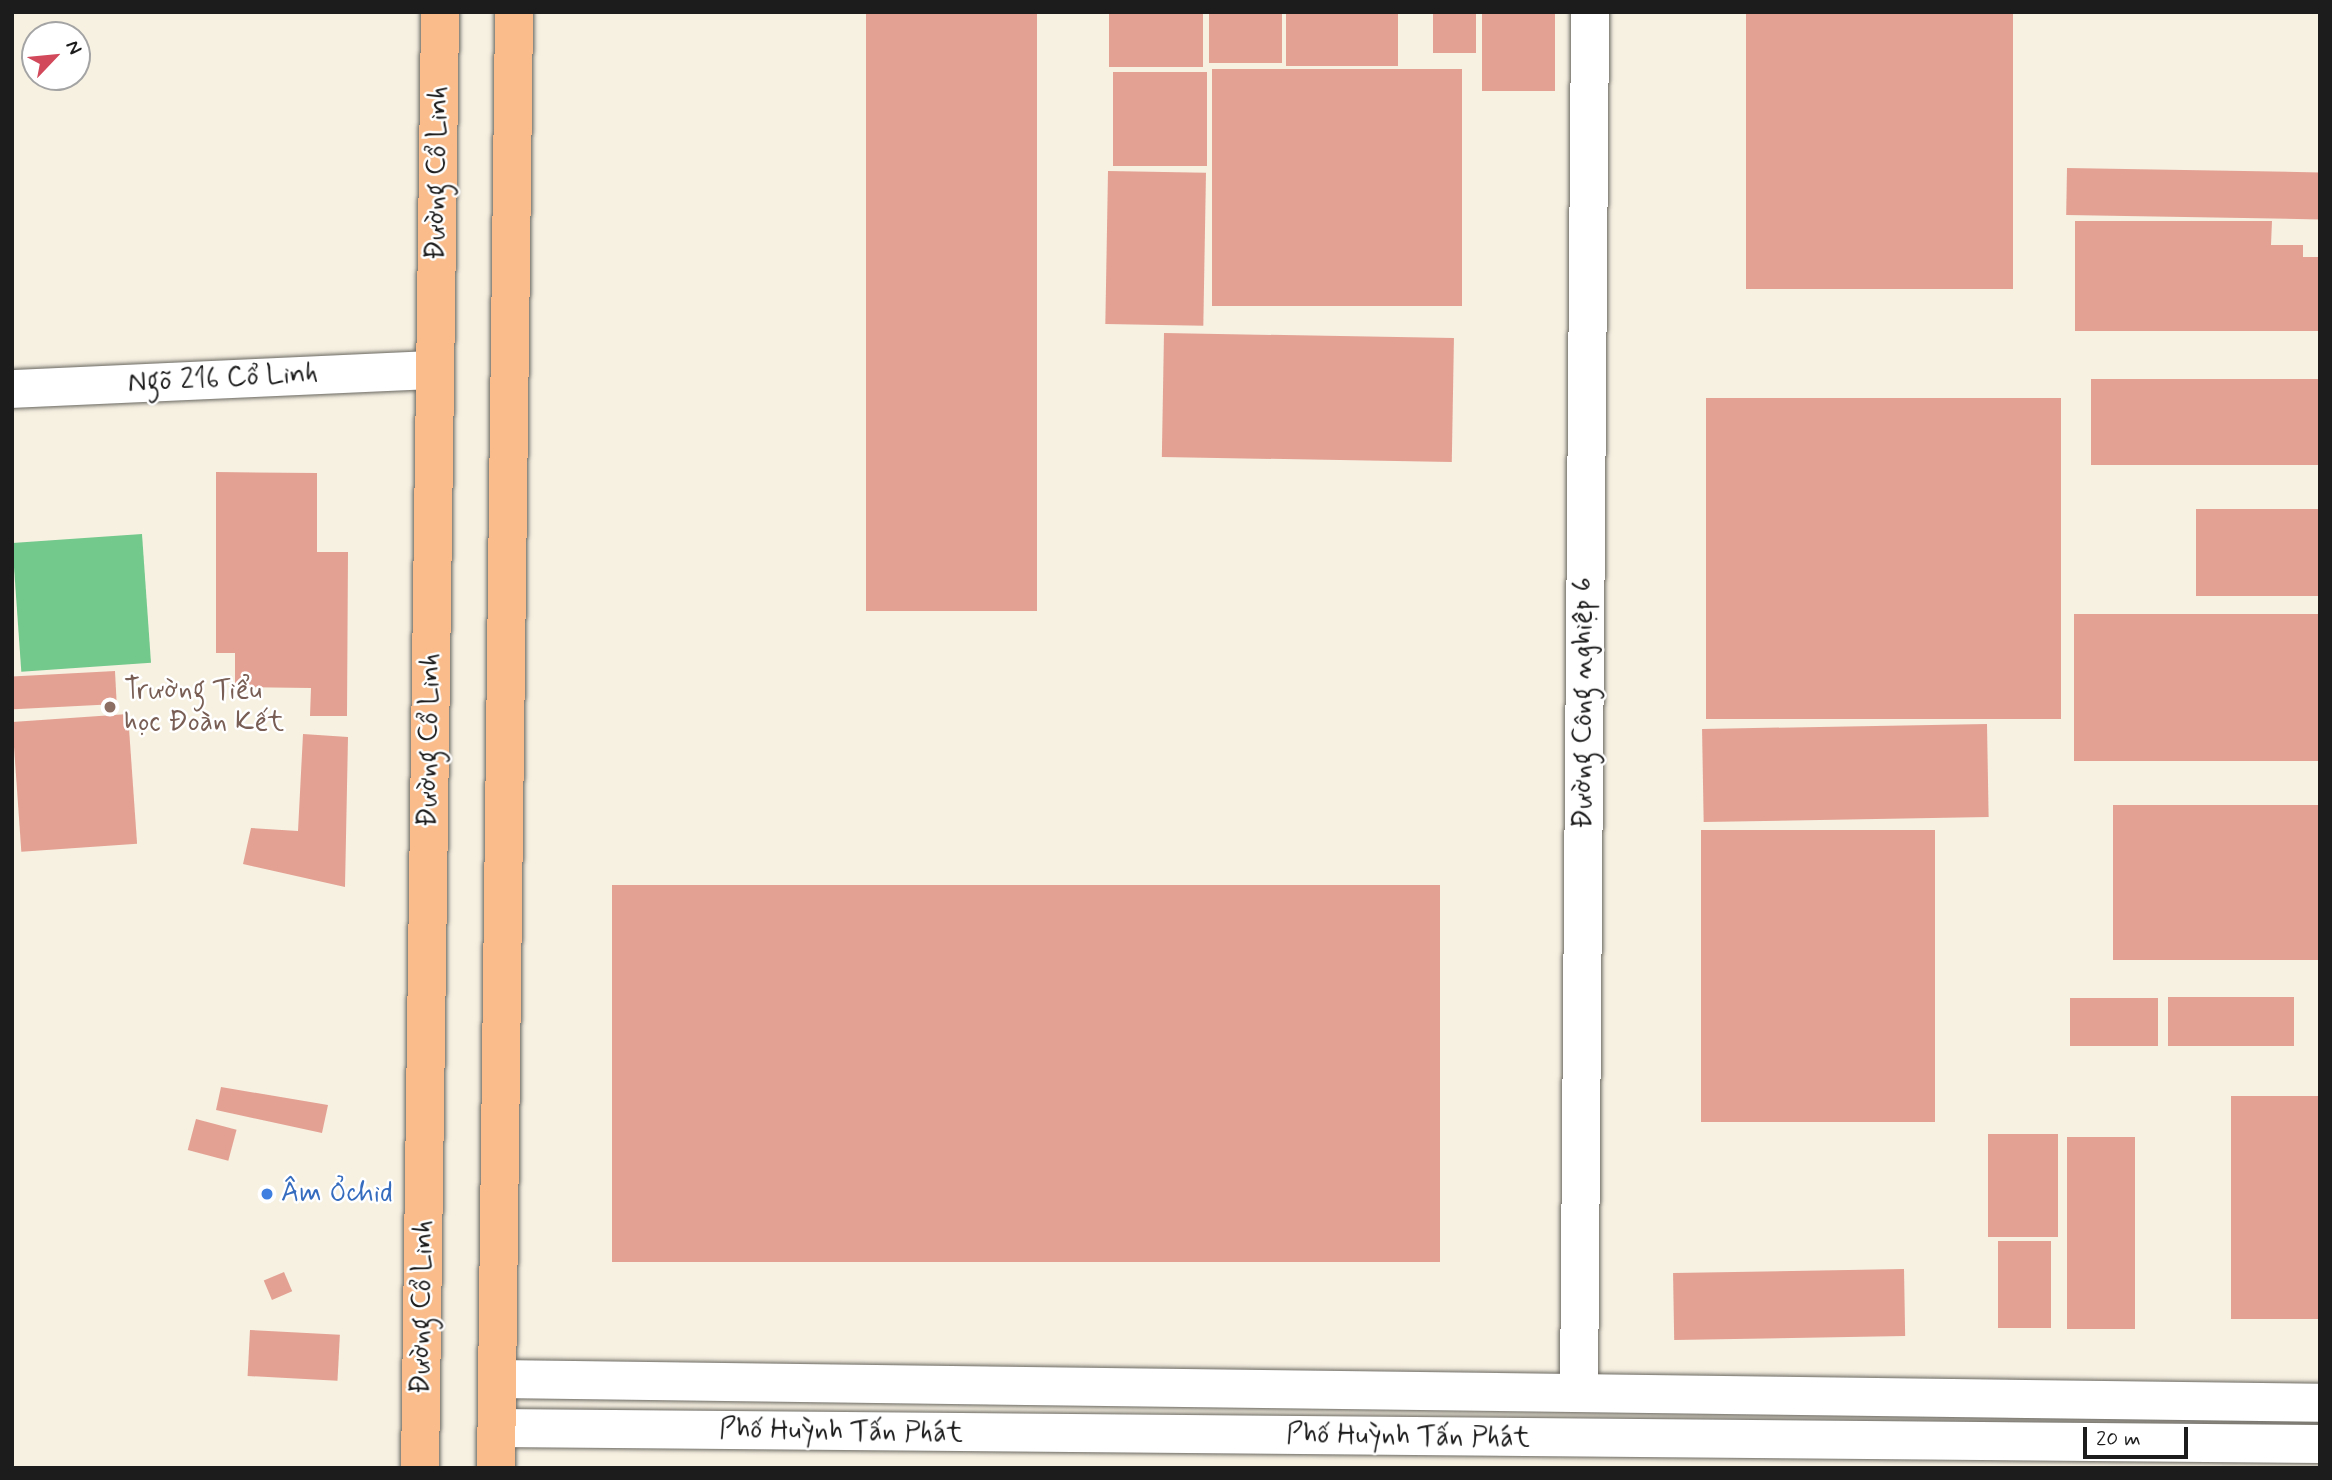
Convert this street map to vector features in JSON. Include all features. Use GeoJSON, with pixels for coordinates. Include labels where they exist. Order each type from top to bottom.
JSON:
{"type":"FeatureCollection","features":[{"type":"Feature","properties":{"kind":"main road","name":"Đường Cổ Linh"},"geometry":{"type":"LineString","coordinates":[[420,1468],[440,12]]}},
{"type":"Feature","properties":{"kind":"main road"},"geometry":{"type":"LineString","coordinates":[[496,1468],[514,12]]}},
{"type":"Feature","properties":{"kind":"street","name":"Đường Công nghiệp 6"},"geometry":{"type":"LineString","coordinates":[[1578,1438],[1590,12]]}},
{"type":"Feature","properties":{"kind":"street","name":"Ngõ 216 Cổ Linh"},"geometry":{"type":"LineString","coordinates":[[12,389],[435,370]]}},
{"type":"Feature","properties":{"kind":"street","name":"Phố Huỳnh Tấn Phát"},"geometry":{"type":"LineString","coordinates":[[498,1379],[2320,1403]]}},
{"type":"Feature","properties":{"kind":"street"},"geometry":{"type":"LineString","coordinates":[[1955,1398],[1955,1441]]}},
{"type":"Feature","properties":{"kind":"street","name":"Phố Huỳnh Tấn Phát"},"geometry":{"type":"LineString","coordinates":[[497,1429],[2320,1444]]}},
{"type":"Feature","properties":{"kind":"green space"},"geometry":{"type":"Polygon","coordinates":[[[142,534],[151,663],[21,672],[12,543],[142,534]]]}},
{"type":"Feature","properties":{"kind":"building"},"geometry":{"type":"Polygon","coordinates":[[[866,12],[1037,12],[1037,611],[866,611],[866,12]]]}},
{"type":"Feature","properties":{"kind":"building"},"geometry":{"type":"Polygon","coordinates":[[[1109,12],[1203,12],[1203,67],[1109,67],[1109,12]]]}},
{"type":"Feature","properties":{"kind":"building"},"geometry":{"type":"Polygon","coordinates":[[[1209,12],[1282,12],[1282,63],[1209,63],[1209,12]]]}},
{"type":"Feature","properties":{"kind":"building"},"geometry":{"type":"Polygon","coordinates":[[[1286,12],[1398,12],[1398,66],[1286,66],[1286,12]]]}},
{"type":"Feature","properties":{"kind":"building"},"geometry":{"type":"Polygon","coordinates":[[[1433,12],[1476,12],[1476,53],[1433,53],[1433,12]]]}},
{"type":"Feature","properties":{"kind":"building"},"geometry":{"type":"Polygon","coordinates":[[[1482,12],[1555,12],[1555,91],[1482,91],[1482,12]]]}},
{"type":"Feature","properties":{"kind":"building"},"geometry":{"type":"Polygon","coordinates":[[[1746,12],[2013,12],[2013,289],[1746,289],[1746,12]]]}},
{"type":"Feature","properties":{"kind":"building"},"geometry":{"type":"Polygon","coordinates":[[[1212,69],[1462,69],[1462,306],[1212,306],[1212,69]]]}},
{"type":"Feature","properties":{"kind":"building"},"geometry":{"type":"Polygon","coordinates":[[[1113,72],[1207,72],[1207,166],[1113,166],[1113,72]]]}},
{"type":"Feature","properties":{"kind":"building"},"geometry":{"type":"Polygon","coordinates":[[[2067,168],[2320,172],[2319,219],[2066,215],[2067,168]]]}},
{"type":"Feature","properties":{"kind":"building"},"geometry":{"type":"Polygon","coordinates":[[[1108,171],[1206,173],[1203,326],[1105,324],[1108,171]]]}},
{"type":"Feature","properties":{"kind":"building"},"geometry":{"type":"Polygon","coordinates":[[[2075,221],[2272,221],[2271,245],[2303,245],[2303,257],[2320,257],[2320,331],[2075,331],[2075,221]]]}},
{"type":"Feature","properties":{"kind":"building"},"geometry":{"type":"Polygon","coordinates":[[[1164,333],[1454,338],[1452,462],[1162,457],[1164,333]]]}},
{"type":"Feature","properties":{"kind":"building"},"geometry":{"type":"Polygon","coordinates":[[[2091,379],[2320,379],[2320,465],[2091,465],[2091,379]]]}},
{"type":"Feature","properties":{"kind":"building"},"geometry":{"type":"Polygon","coordinates":[[[1706,398],[2061,398],[2061,719],[1706,719],[1706,398]]]}},
{"type":"Feature","properties":{"kind":"building"},"geometry":{"type":"Polygon","coordinates":[[[216,472],[317,473],[317,552],[348,552],[347,716],[310,716],[311,688],[235,687],[235,653],[216,653],[216,472]]]}},
{"type":"Feature","properties":{"kind":"building"},"geometry":{"type":"Polygon","coordinates":[[[2196,509],[2320,509],[2320,596],[2196,596],[2196,509]]]}},
{"type":"Feature","properties":{"kind":"building"},"geometry":{"type":"Polygon","coordinates":[[[2074,614],[2320,614],[2320,761],[2074,761],[2074,614]]]}},
{"type":"Feature","properties":{"kind":"building"},"geometry":{"type":"Polygon","coordinates":[[[115,671],[117,704],[14,709],[12,676],[115,671]]]}},
{"type":"Feature","properties":{"kind":"building"},"geometry":{"type":"Polygon","coordinates":[[[128,714],[137,844],[21,852],[12,722],[128,714]]]}},
{"type":"Feature","properties":{"kind":"building"},"geometry":{"type":"Polygon","coordinates":[[[1987,724],[1989,817],[1704,822],[1702,729],[1987,724]]]}},
{"type":"Feature","properties":{"kind":"building"},"geometry":{"type":"Polygon","coordinates":[[[303,734],[348,737],[345,887],[243,864],[251,828],[298,831],[303,734]]]}},
{"type":"Feature","properties":{"kind":"building"},"geometry":{"type":"Polygon","coordinates":[[[2113,805],[2320,805],[2320,960],[2113,960],[2113,805]]]}},
{"type":"Feature","properties":{"kind":"building"},"geometry":{"type":"Polygon","coordinates":[[[1701,830],[1935,830],[1935,1122],[1701,1122],[1701,830]]]}},
{"type":"Feature","properties":{"kind":"building"},"geometry":{"type":"Polygon","coordinates":[[[612,885],[1440,885],[1440,1262],[612,1262],[612,885]]]}},
{"type":"Feature","properties":{"kind":"building"},"geometry":{"type":"Polygon","coordinates":[[[2168,997],[2294,997],[2294,1046],[2168,1046],[2168,997]]]}},
{"type":"Feature","properties":{"kind":"building"},"geometry":{"type":"Polygon","coordinates":[[[2070,998],[2158,998],[2158,1046],[2070,1046],[2070,998]]]}},
{"type":"Feature","properties":{"kind":"building"},"geometry":{"type":"Polygon","coordinates":[[[221,1087],[328,1105],[322,1133],[216,1110],[221,1087]]]}},
{"type":"Feature","properties":{"kind":"building"},"geometry":{"type":"Polygon","coordinates":[[[2231,1096],[2320,1096],[2320,1319],[2231,1319],[2231,1096]]]}},
{"type":"Feature","properties":{"kind":"building"},"geometry":{"type":"Polygon","coordinates":[[[196,1119],[237,1130],[228,1161],[188,1150],[196,1119]]]}},
{"type":"Feature","properties":{"kind":"building"},"geometry":{"type":"Polygon","coordinates":[[[1988,1134],[2058,1134],[2058,1237],[1988,1237],[1988,1134]]]}},
{"type":"Feature","properties":{"kind":"building"},"geometry":{"type":"Polygon","coordinates":[[[2067,1137],[2135,1137],[2135,1329],[2067,1329],[2067,1137]]]}},
{"type":"Feature","properties":{"kind":"building"},"geometry":{"type":"Polygon","coordinates":[[[1998,1241],[2051,1241],[2051,1328],[1998,1328],[1998,1241]]]}},
{"type":"Feature","properties":{"kind":"building"},"geometry":{"type":"Polygon","coordinates":[[[1904,1269],[1905,1336],[1674,1340],[1673,1273],[1904,1269]]]}},
{"type":"Feature","properties":{"kind":"building"},"geometry":{"type":"Polygon","coordinates":[[[284,1272],[292,1291],[272,1300],[264,1281],[284,1272]]]}},
{"type":"Feature","properties":{"kind":"building"},"geometry":{"type":"Polygon","coordinates":[[[250,1330],[340,1335],[337,1381],[248,1376],[250,1330]]]}},
{"type":"Feature","properties":{"kind":"place","name":"Trường Tiểu học Đoàn Kết"},"geometry":{"type":"Point","coordinates":[110,707]}},
{"type":"Feature","properties":{"kind":"place","name":"Âm Ỏchid"},"geometry":{"type":"Point","coordinates":[267,1194]}}]}
